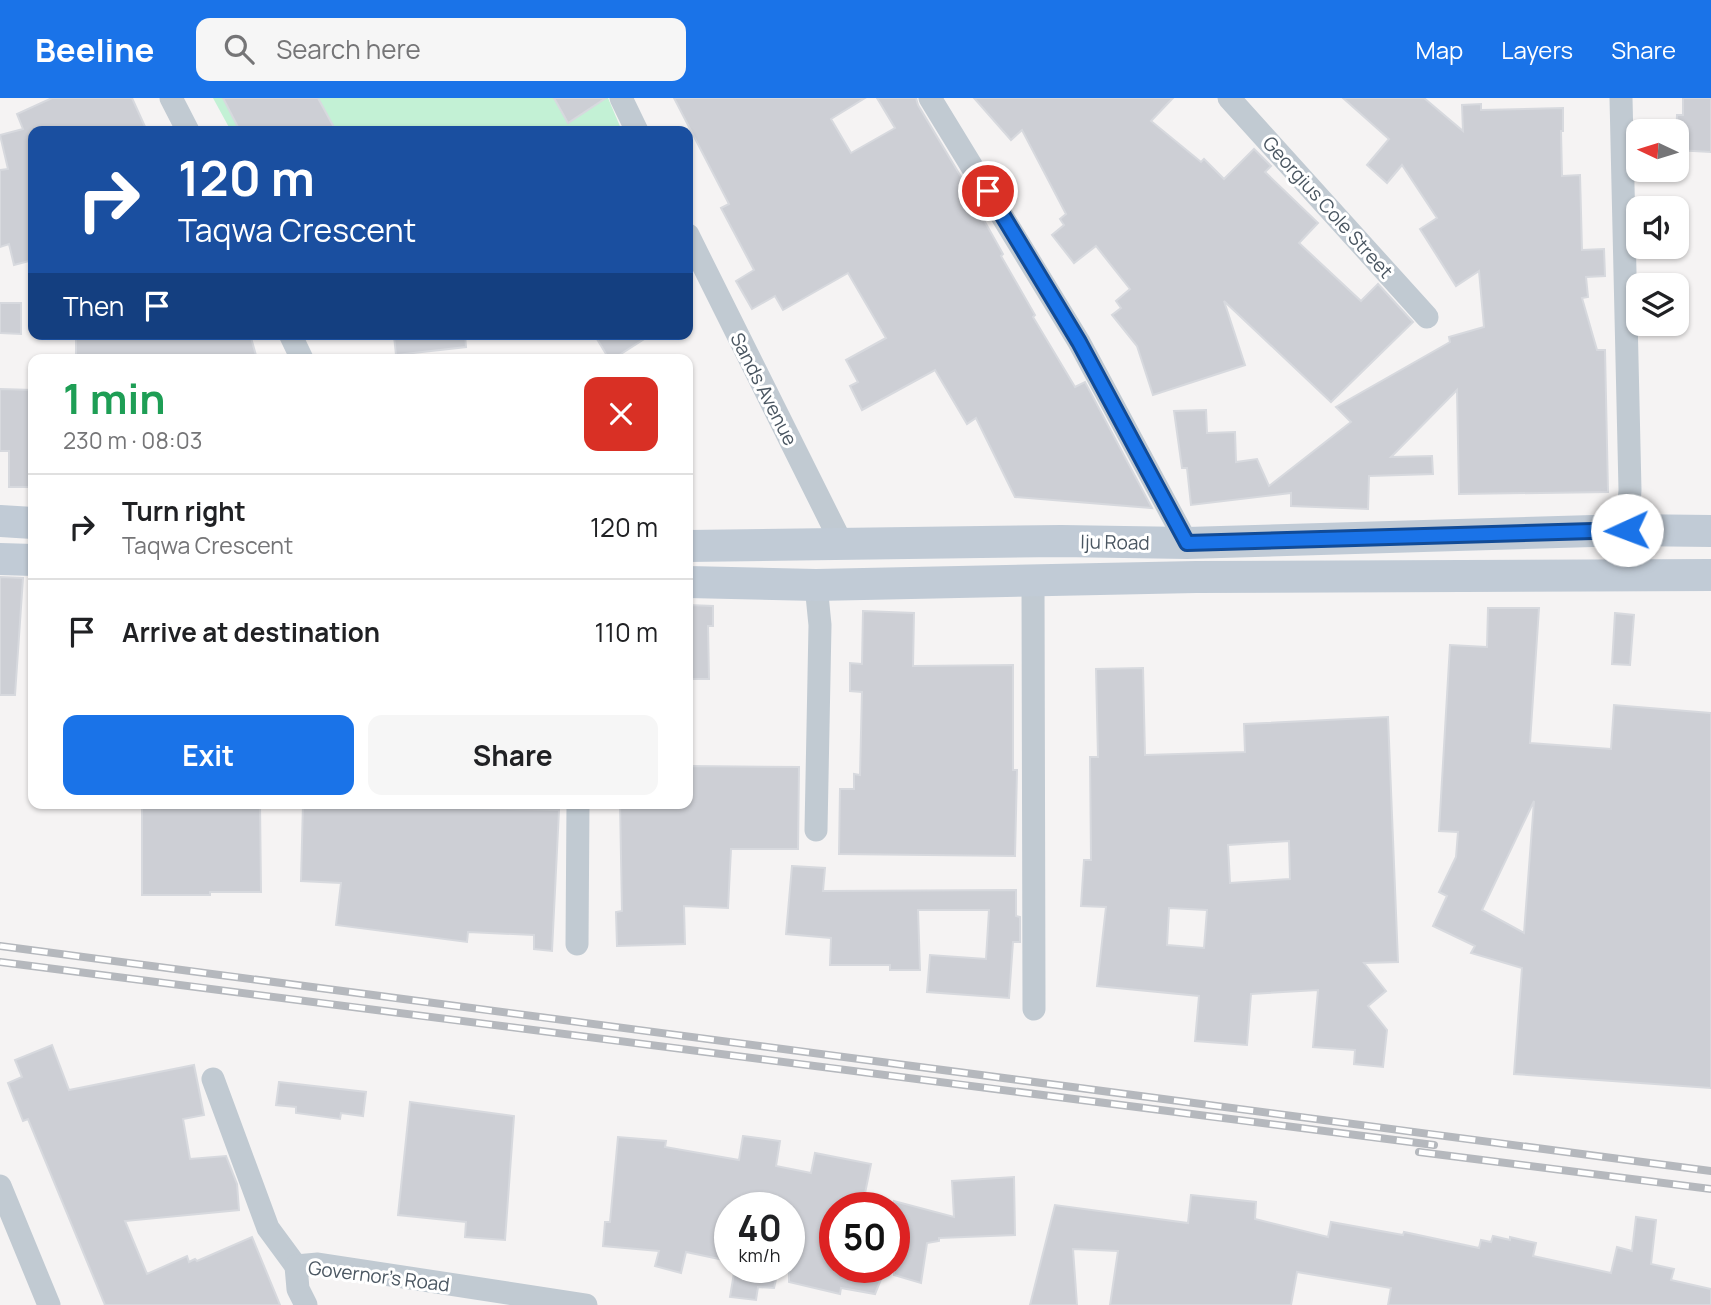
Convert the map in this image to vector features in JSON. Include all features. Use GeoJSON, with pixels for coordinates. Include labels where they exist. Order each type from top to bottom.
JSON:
{"type":"FeatureCollection","features":[{"type":"Feature","properties":{"kind":"main road"},"geometry":{"type":"LineString","coordinates":[[0,521],[28,523]]}},
{"type":"Feature","properties":{"kind":"main road","name":"Iju Road"},"geometry":{"type":"LineString","coordinates":[[693,545],[1061,541],[1187,543],[1627,530],[1711,531]]}},
{"type":"Feature","properties":{"kind":"main road"},"geometry":{"type":"LineString","coordinates":[[0,559],[28,560]]}},
{"type":"Feature","properties":{"kind":"main road","name":"Iju Road"},"geometry":{"type":"LineString","coordinates":[[693,582],[816,585],[1196,577],[1711,575]]}},
{"type":"Feature","properties":{"kind":"street"},"geometry":{"type":"LineString","coordinates":[[172,98],[186,126]]}},
{"type":"Feature","properties":{"kind":"street"},"geometry":{"type":"LineString","coordinates":[[621,98],[635,126]]}},
{"type":"Feature","properties":{"kind":"street"},"geometry":{"type":"LineString","coordinates":[[930,98],[1079,342],[1187,543]]}},
{"type":"Feature","properties":{"kind":"street","name":"Georgius Cole Street"},"geometry":{"type":"LineString","coordinates":[[1229,98],[1427,317]]}},
{"type":"Feature","properties":{"kind":"street"},"geometry":{"type":"LineString","coordinates":[[1621,98],[1630,490],[1627,530]]}},
{"type":"Feature","properties":{"kind":"street","name":"Sands Avenue"},"geometry":{"type":"LineString","coordinates":[[693,245],[841,542]]}},
{"type":"Feature","properties":{"kind":"street"},"geometry":{"type":"LineString","coordinates":[[1033,581],[1034,1009]]}},
{"type":"Feature","properties":{"kind":"street"},"geometry":{"type":"LineString","coordinates":[[816,585],[820,625],[816,830]]}},
{"type":"Feature","properties":{"kind":"street"},"geometry":{"type":"LineString","coordinates":[[577,944],[578,809]]}},
{"type":"Feature","properties":{"kind":"street"},"geometry":{"type":"LineString","coordinates":[[212,1079],[268,1228],[296,1266],[298,1289],[306,1305]]}},
{"type":"Feature","properties":{"kind":"street"},"geometry":{"type":"LineString","coordinates":[[0,1186],[49,1305]]}},
{"type":"Feature","properties":{"kind":"street","name":"Governor's Road"},"geometry":{"type":"LineString","coordinates":[[296,1266],[317,1264],[586,1305]]}},
{"type":"Feature","properties":{"kind":"green space"},"geometry":{"type":"Polygon","coordinates":[[[213,98],[608,98],[620,126],[228,126],[213,98]]]}},
{"type":"Feature","properties":{"kind":"building"},"geometry":{"type":"Polygon","coordinates":[[[52,98],[132,98],[145,126],[28,126],[28,261],[14,265],[9,244],[0,247],[0,170],[8,169],[0,135],[23,129],[17,114],[52,98]]]}},
{"type":"Feature","properties":{"kind":"building"},"geometry":{"type":"Polygon","coordinates":[[[223,98],[318,98],[333,126],[237,126],[223,98]]]}},
{"type":"Feature","properties":{"kind":"building"},"geometry":{"type":"Polygon","coordinates":[[[554,98],[606,98],[568,123],[554,98]]]}},
{"type":"Feature","properties":{"kind":"building"},"geometry":{"type":"Polygon","coordinates":[[[674,98],[865,98],[831,119],[851,153],[895,128],[877,98],[916,98],[978,205],[976,206],[1003,254],[1001,256],[1035,315],[1033,317],[1075,387],[1085,382],[1152,508],[1015,497],[976,418],[967,424],[935,370],[862,410],[850,386],[858,382],[846,360],[886,338],[848,273],[783,310],[775,296],[752,309],[736,281],[754,270],[721,208],[729,204],[693,135],[693,126],[689,126],[674,98]]]}},
{"type":"Feature","properties":{"kind":"building"},"geometry":{"type":"Polygon","coordinates":[[[974,98],[1173,98],[1151,121],[1201,162],[1204,159],[1224,179],[1254,149],[1271,166],[1265,172],[1318,223],[1299,243],[1361,301],[1378,284],[1413,322],[1331,402],[1224,301],[1245,365],[1153,395],[1137,346],[1112,315],[1121,308],[1116,301],[1130,289],[1096,246],[1074,263],[1052,235],[1064,225],[1060,219],[1066,214],[1022,130],[1011,140],[974,98]]]}},
{"type":"Feature","properties":{"kind":"building"},"geometry":{"type":"Polygon","coordinates":[[[1343,98],[1424,98],[1463,131],[1462,105],[1481,104],[1481,110],[1563,108],[1562,176],[1580,175],[1582,250],[1604,249],[1605,276],[1586,277],[1588,297],[1582,298],[1597,350],[1605,350],[1608,492],[1459,494],[1457,390],[1391,457],[1432,456],[1433,474],[1369,476],[1368,509],[1291,506],[1291,493],[1191,505],[1187,468],[1182,468],[1174,411],[1206,410],[1207,433],[1235,432],[1236,462],[1257,459],[1269,486],[1351,422],[1336,407],[1450,342],[1449,337],[1484,327],[1479,271],[1456,286],[1420,229],[1437,218],[1402,165],[1387,183],[1367,165],[1389,139],[1343,98]]]}},
{"type":"Feature","properties":{"kind":"building"},"geometry":{"type":"Polygon","coordinates":[[[1683,98],[1711,98],[1711,152],[1689,151],[1689,119],[1677,119],[1677,115],[1683,115],[1683,98]]]}},
{"type":"Feature","properties":{"kind":"building"},"geometry":{"type":"Polygon","coordinates":[[[0,303],[21,303],[21,334],[0,333],[0,303]]]}},
{"type":"Feature","properties":{"kind":"building"},"geometry":{"type":"Polygon","coordinates":[[[76,340],[252,340],[256,354],[76,354],[76,340]]]}},
{"type":"Feature","properties":{"kind":"building"},"geometry":{"type":"Polygon","coordinates":[[[394,340],[465,340],[466,347],[396,354],[394,340]]]}},
{"type":"Feature","properties":{"kind":"building"},"geometry":{"type":"Polygon","coordinates":[[[598,340],[643,340],[621,354],[606,354],[598,340]]]}},
{"type":"Feature","properties":{"kind":"building"},"geometry":{"type":"Polygon","coordinates":[[[0,389],[28,390],[28,487],[9,487],[9,451],[0,451],[0,389]]]}},
{"type":"Feature","properties":{"kind":"building"},"geometry":{"type":"Polygon","coordinates":[[[0,577],[23,578],[15,695],[0,695],[0,577]]]}},
{"type":"Feature","properties":{"kind":"building"},"geometry":{"type":"Polygon","coordinates":[[[693,605],[713,606],[713,626],[708,626],[709,679],[693,679],[693,605]]]}},
{"type":"Feature","properties":{"kind":"building"},"geometry":{"type":"Polygon","coordinates":[[[1488,608],[1539,608],[1530,743],[1611,749],[1614,705],[1711,713],[1711,1088],[1514,1074],[1522,968],[1471,953],[1475,946],[1433,926],[1447,896],[1439,892],[1456,857],[1458,832],[1439,831],[1450,645],[1487,647],[1488,608]],[[1534,801],[1482,910],[1524,933],[1534,801]]]}},
{"type":"Feature","properties":{"kind":"building"},"geometry":{"type":"Polygon","coordinates":[[[863,611],[914,613],[913,666],[1013,665],[1013,770],[1017,770],[1015,856],[839,854],[840,789],[854,789],[854,774],[860,775],[862,692],[850,691],[850,663],[862,664],[863,611]]]}},
{"type":"Feature","properties":{"kind":"building"},"geometry":{"type":"Polygon","coordinates":[[[1615,613],[1634,615],[1630,665],[1612,664],[1615,613]]]}},
{"type":"Feature","properties":{"kind":"building"},"geometry":{"type":"Polygon","coordinates":[[[1143,668],[1145,755],[1245,752],[1244,724],[1388,717],[1398,962],[1364,963],[1386,991],[1368,1006],[1387,1030],[1383,1067],[1354,1064],[1355,1050],[1313,1047],[1318,990],[1251,994],[1247,1045],[1195,1041],[1199,996],[1097,986],[1106,907],[1081,906],[1084,860],[1091,860],[1090,757],[1098,757],[1096,669],[1143,668]],[[1289,841],[1228,845],[1230,883],[1290,879],[1289,841]],[[1169,908],[1167,945],[1204,948],[1207,910],[1169,908]]]}},
{"type":"Feature","properties":{"kind":"building"},"geometry":{"type":"Polygon","coordinates":[[[693,766],[799,767],[798,849],[731,849],[728,908],[684,906],[685,944],[617,946],[616,912],[622,911],[620,809],[693,809],[693,766]]]}},
{"type":"Feature","properties":{"kind":"building"},"geometry":{"type":"Polygon","coordinates":[[[142,809],[260,809],[261,892],[142,895],[142,809]]]}},
{"type":"Feature","properties":{"kind":"building"},"geometry":{"type":"Polygon","coordinates":[[[303,809],[559,810],[552,951],[534,949],[534,935],[468,932],[467,942],[336,925],[341,883],[301,881],[303,809]]]}},
{"type":"Feature","properties":{"kind":"building"},"geometry":{"type":"Polygon","coordinates":[[[792,866],[825,868],[823,891],[1016,890],[1020,942],[1013,942],[1009,998],[927,992],[930,955],[986,959],[989,910],[918,910],[920,970],[890,970],[890,965],[830,965],[831,938],[786,934],[792,866]]]}},
{"type":"Feature","properties":{"kind":"building"},"geometry":{"type":"Polygon","coordinates":[[[52,1045],[69,1090],[194,1065],[204,1115],[183,1119],[190,1159],[226,1156],[237,1184],[239,1210],[125,1221],[147,1274],[187,1256],[189,1262],[195,1259],[197,1261],[252,1237],[280,1305],[105,1305],[28,1119],[23,1121],[8,1083],[22,1077],[15,1060],[52,1045]]]}},
{"type":"Feature","properties":{"kind":"building"},"geometry":{"type":"Polygon","coordinates":[[[279,1082],[366,1092],[363,1116],[341,1113],[340,1119],[296,1113],[296,1107],[276,1105],[279,1082]]]}},
{"type":"Feature","properties":{"kind":"building"},"geometry":{"type":"Polygon","coordinates":[[[410,1102],[514,1116],[505,1240],[465,1237],[466,1222],[398,1215],[410,1102]]]}},
{"type":"Feature","properties":{"kind":"building"},"geometry":{"type":"Polygon","coordinates":[[[743,1136],[780,1141],[776,1166],[811,1173],[815,1153],[871,1164],[865,1192],[819,1192],[819,1283],[879,1283],[875,1294],[841,1288],[840,1294],[793,1283],[805,1283],[805,1192],[714,1192],[714,1258],[686,1252],[681,1273],[655,1266],[659,1251],[603,1246],[605,1222],[610,1222],[618,1137],[666,1141],[665,1147],[739,1160],[743,1136]]]}},
{"type":"Feature","properties":{"kind":"building"},"geometry":{"type":"Polygon","coordinates":[[[1014,1177],[1015,1235],[939,1238],[939,1241],[927,1243],[921,1283],[910,1280],[910,1205],[954,1217],[952,1181],[1014,1177]]]}},
{"type":"Feature","properties":{"kind":"building"},"geometry":{"type":"Polygon","coordinates":[[[1191,1195],[1256,1202],[1255,1219],[1328,1237],[1331,1222],[1403,1235],[1404,1232],[1479,1248],[1481,1240],[1491,1242],[1493,1236],[1510,1240],[1510,1237],[1536,1243],[1533,1256],[1611,1273],[1617,1247],[1632,1251],[1636,1217],[1656,1220],[1651,1264],[1674,1269],[1671,1280],[1711,1289],[1711,1305],[1388,1305],[1391,1288],[1297,1272],[1291,1305],[1110,1305],[1118,1251],[1073,1249],[1077,1305],[1030,1305],[1055,1205],[1188,1223],[1191,1195]]]}},
{"type":"Feature","properties":{"kind":"building"},"geometry":{"type":"Polygon","coordinates":[[[732,1283],[775,1283],[774,1288],[758,1287],[756,1300],[730,1297],[732,1283]]]}},
{"type":"Feature","properties":{"kind":"railway"},"geometry":{"type":"LineString","coordinates":[[0,946],[1711,1171]]}},
{"type":"Feature","properties":{"kind":"railway"},"geometry":{"type":"LineString","coordinates":[[0,962],[1434,1145]]}},
{"type":"Feature","properties":{"kind":"railway"},"geometry":{"type":"LineString","coordinates":[[1419,1152],[1711,1189]]}},
{"type":"Feature","properties":{"kind":"route"},"geometry":{"type":"LineString","coordinates":[[988,191],[1079,342],[1187,543],[1627,530]]}}]}
